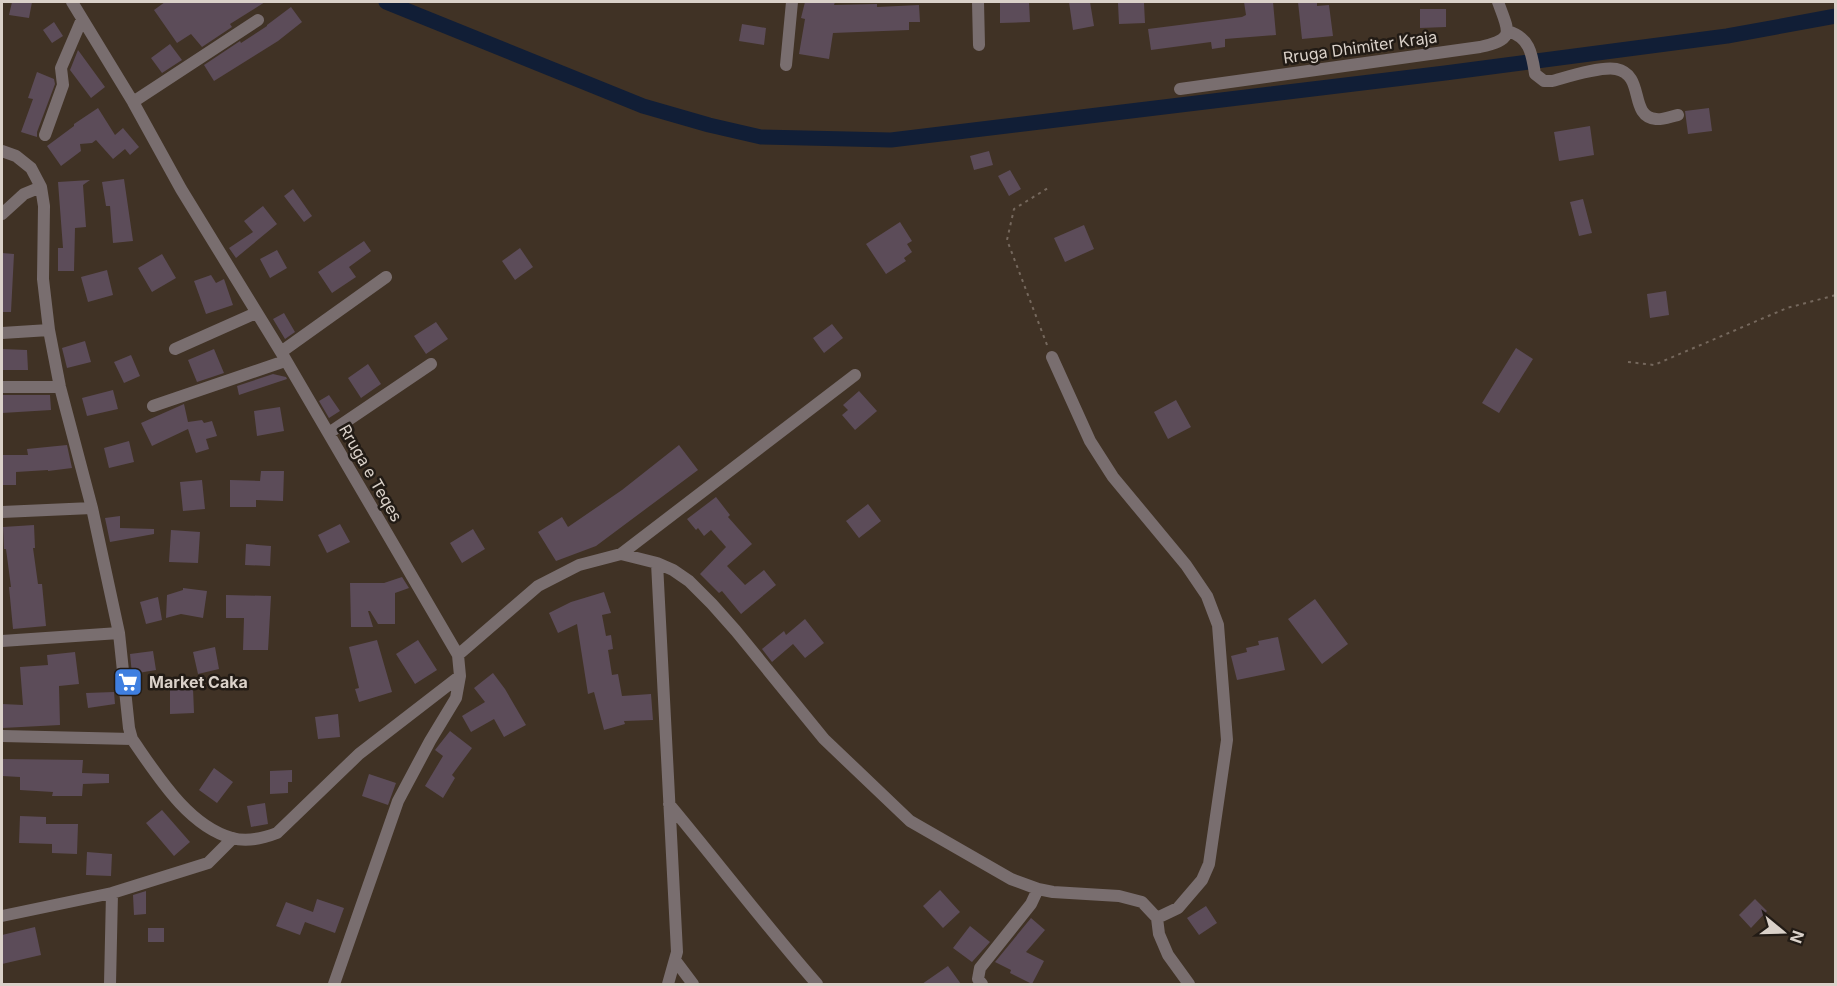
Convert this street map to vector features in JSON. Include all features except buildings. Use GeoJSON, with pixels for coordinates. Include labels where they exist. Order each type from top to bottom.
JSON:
{"type":"FeatureCollection","features":[{"type":"Feature","properties":{"kind":"street","name":"Rruga e Teqes"},"geometry":{"type":"LineString","coordinates":[[72,2],[133,102],[181,189],[329,433],[458,655],[460,676],[456,698],[398,801],[334,984]]}},
{"type":"Feature","properties":{"kind":"street"},"geometry":{"type":"LineString","coordinates":[[786,64],[792,2]]}},
{"type":"Feature","properties":{"kind":"street"},"geometry":{"type":"LineString","coordinates":[[978,2],[979,45]]}},
{"type":"Feature","properties":{"kind":"street"},"geometry":{"type":"LineString","coordinates":[[1498,2],[1507,31],[1522,38],[1530,46],[1536,74],[1544,81],[1609,68],[1619,69],[1630,76],[1641,110],[1648,116],[1657,119],[1678,115]]}},
{"type":"Feature","properties":{"kind":"street"},"geometry":{"type":"LineString","coordinates":[[45,135],[63,85],[61,68],[82,19]]}},
{"type":"Feature","properties":{"kind":"street"},"geometry":{"type":"LineString","coordinates":[[133,102],[258,20]]}},
{"type":"Feature","properties":{"kind":"street","name":"Rruga Dhimiter Kraja"},"geometry":{"type":"LineString","coordinates":[[1180,89],[1480,47],[1499,43],[1507,31]]}},
{"type":"Feature","properties":{"kind":"street"},"geometry":{"type":"LineString","coordinates":[[2,151],[16,156],[31,168],[40,187],[44,206],[43,279],[49,330],[60,387],[92,508],[119,633],[129,728],[132,739],[174,796],[201,823],[232,838],[249,839],[267,837],[277,833],[359,754],[460,676]]}},
{"type":"Feature","properties":{"kind":"street"},"geometry":{"type":"LineString","coordinates":[[2,214],[24,194],[40,187]]}},
{"type":"Feature","properties":{"kind":"street"},"geometry":{"type":"LineString","coordinates":[[153,406],[283,357],[386,277]]}},
{"type":"Feature","properties":{"kind":"street"},"geometry":{"type":"LineString","coordinates":[[175,350],[256,313]]}},
{"type":"Feature","properties":{"kind":"street"},"geometry":{"type":"LineString","coordinates":[[2,333],[49,330]]}},
{"type":"Feature","properties":{"kind":"street"},"geometry":{"type":"LineString","coordinates":[[1052,357],[1090,441],[1113,477],[1186,565],[1207,596],[1218,625],[1227,740],[1209,864],[1202,880],[1178,908],[1157,918]]}},
{"type":"Feature","properties":{"kind":"street"},"geometry":{"type":"LineString","coordinates":[[329,433],[431,364]]}},
{"type":"Feature","properties":{"kind":"street"},"geometry":{"type":"LineString","coordinates":[[458,655],[538,586],[579,565],[621,554],[855,375]]}},
{"type":"Feature","properties":{"kind":"street"},"geometry":{"type":"LineString","coordinates":[[2,387],[60,387]]}},
{"type":"Feature","properties":{"kind":"street"},"geometry":{"type":"LineString","coordinates":[[2,512],[92,508]]}},
{"type":"Feature","properties":{"kind":"street"},"geometry":{"type":"LineString","coordinates":[[621,554],[657,563],[689,581],[736,631],[824,739],[910,821],[1011,879],[1038,890],[1119,896],[1142,902],[1157,918],[1159,934],[1168,955],[1189,984]]}},
{"type":"Feature","properties":{"kind":"street"},"geometry":{"type":"LineString","coordinates":[[657,563],[677,952],[668,984]]}},
{"type":"Feature","properties":{"kind":"street"},"geometry":{"type":"LineString","coordinates":[[2,641],[119,633]]}},
{"type":"Feature","properties":{"kind":"street"},"geometry":{"type":"LineString","coordinates":[[2,736],[132,739]]}},
{"type":"Feature","properties":{"kind":"street"},"geometry":{"type":"LineString","coordinates":[[669,804],[774,935],[817,984]]}},
{"type":"Feature","properties":{"kind":"street"},"geometry":{"type":"LineString","coordinates":[[2,916],[112,893],[208,863],[232,838]]}},
{"type":"Feature","properties":{"kind":"street"},"geometry":{"type":"LineString","coordinates":[[982,984],[978,979],[980,968],[1031,904],[1038,890]]}},
{"type":"Feature","properties":{"kind":"street"},"geometry":{"type":"LineString","coordinates":[[110,984],[112,893]]}},
{"type":"Feature","properties":{"kind":"street"},"geometry":{"type":"LineString","coordinates":[[675,960],[693,984]]}},
{"type":"Feature","properties":{"kind":"path"},"geometry":{"type":"LineString","coordinates":[[1047,188],[1014,209],[1007,240],[1052,357]]}},
{"type":"Feature","properties":{"kind":"path"},"geometry":{"type":"LineString","coordinates":[[1628,362],[1654,365],[1787,308],[1836,295]]}},
{"type":"Feature","properties":{"kind":"waterway"},"geometry":{"type":"LineString","coordinates":[[386,2],[643,106],[709,125],[761,137],[891,140],[1445,73],[1727,36],[1836,16]]}},
{"type":"Feature","properties":{"kind":"place","name":"Market Caka"},"geometry":{"type":"Point","coordinates":[128,682]}}]}
